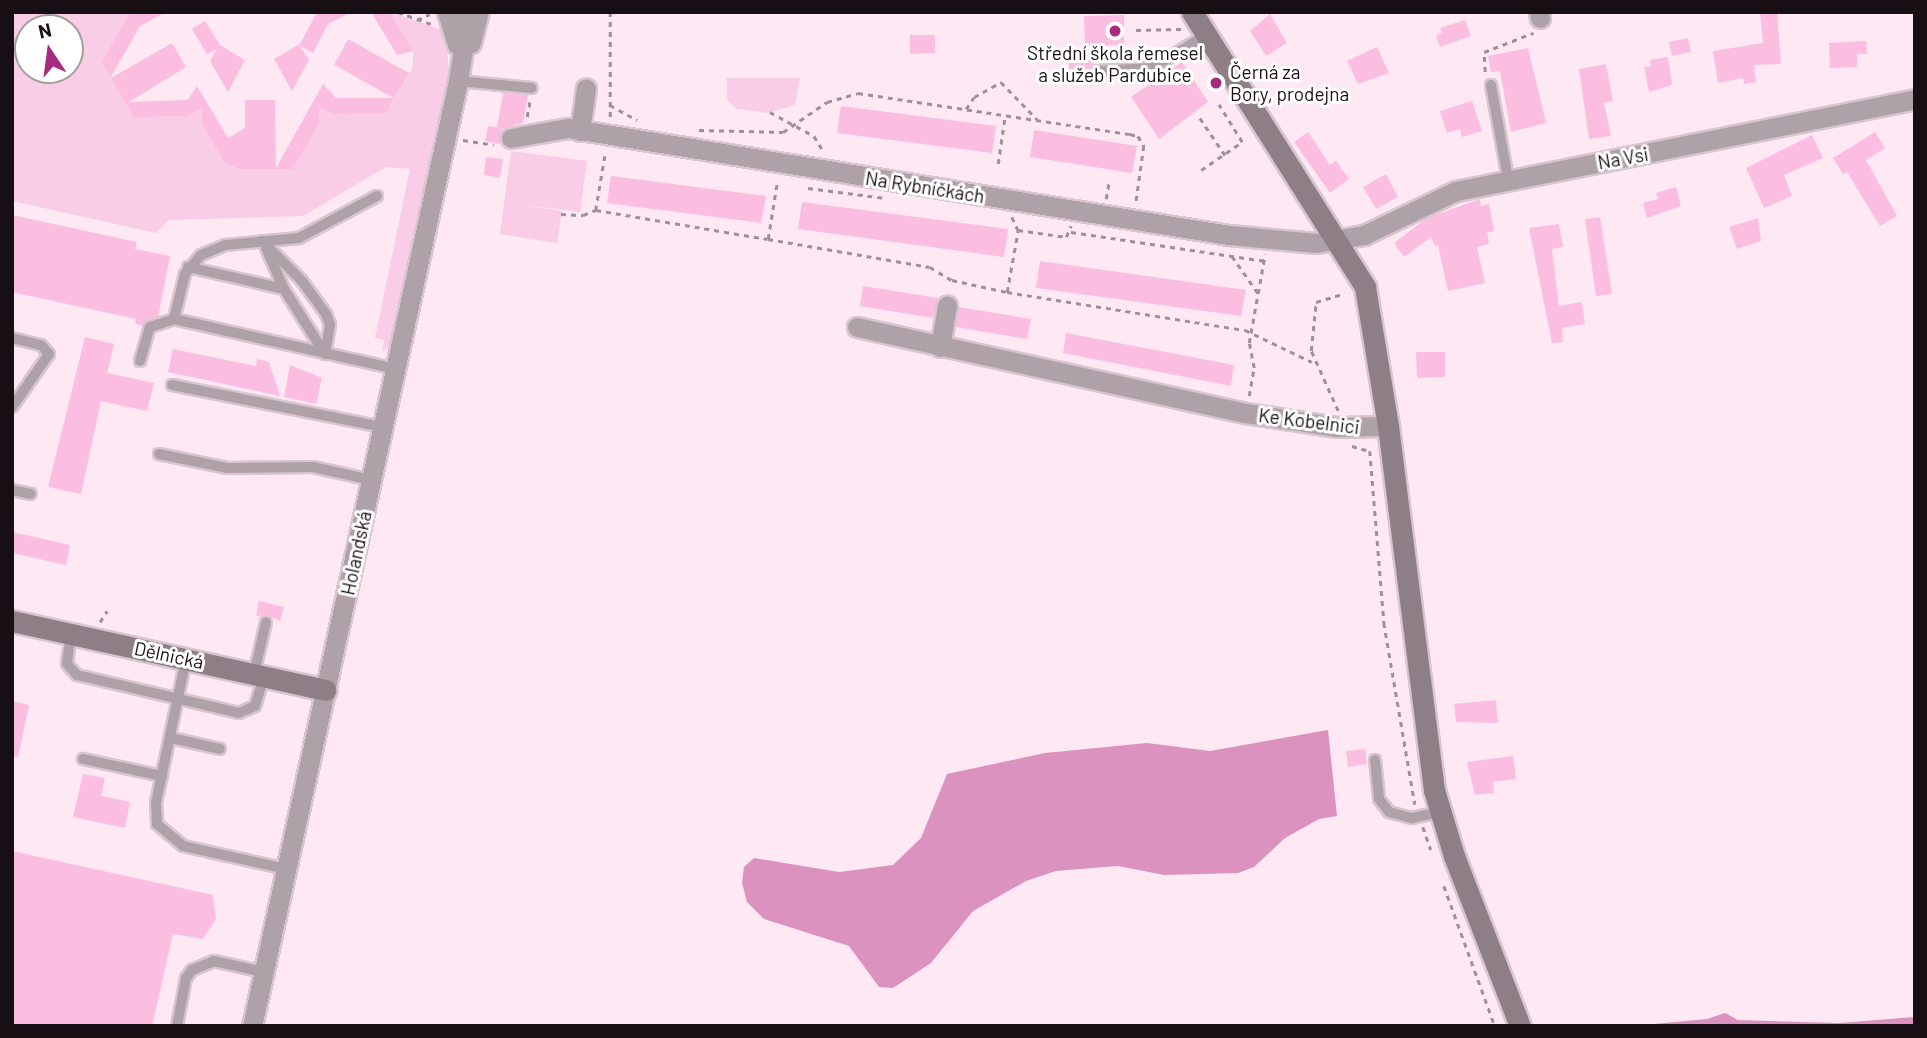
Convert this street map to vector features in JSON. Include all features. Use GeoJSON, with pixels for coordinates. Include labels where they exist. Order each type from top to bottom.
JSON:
{"type":"FeatureCollection","features":[{"type":"Feature","properties":{"kind":"street","name":"Holandská"},"geometry":{"type":"LineString","coordinates":[[447,12],[458,53],[458,81]]}},
{"type":"Feature","properties":{"kind":"street","name":"Holandská"},"geometry":{"type":"LineString","coordinates":[[252,1026],[458,81],[465,37],[463,12]]}},
{"type":"Feature","properties":{"kind":"street","name":"Holandská"},"geometry":{"type":"LineString","coordinates":[[458,81],[479,12]]}},
{"type":"Feature","properties":{"kind":"street","name":"Ke Kobelnici"},"geometry":{"type":"LineString","coordinates":[[857,327],[1246,413],[1336,427],[1388,426],[1365,287],[1339,241],[1206,35],[1188,21]]}},
{"type":"Feature","properties":{"kind":"street"},"geometry":{"type":"LineString","coordinates":[[580,131],[586,88]]}},
{"type":"Feature","properties":{"kind":"street","name":"Na Vsi"},"geometry":{"type":"LineString","coordinates":[[1339,241],[1374,232],[1455,191],[1758,134],[1915,99]]}},
{"type":"Feature","properties":{"kind":"street","name":"Na Rybníčkách"},"geometry":{"type":"LineString","coordinates":[[518,138],[563,128],[1268,241],[1339,241]]}},
{"type":"Feature","properties":{"kind":"street"},"geometry":{"type":"LineString","coordinates":[[940,347],[947,306]]}},
{"type":"Feature","properties":{"kind":"street"},"geometry":{"type":"LineString","coordinates":[[1388,426],[1429,763],[1440,812],[1520,1026]]}},
{"type":"Feature","properties":{"kind":"street","name":"Dělnická"},"geometry":{"type":"LineString","coordinates":[[12,621],[326,690]]}},
{"type":"Feature","properties":{"kind":"lane"},"geometry":{"type":"LineString","coordinates":[[1098,71],[1152,68],[1206,35]]}},
{"type":"Feature","properties":{"kind":"lane"},"geometry":{"type":"LineString","coordinates":[[458,81],[532,88]]}},
{"type":"Feature","properties":{"kind":"lane"},"geometry":{"type":"LineString","coordinates":[[1491,85],[1508,179]]}},
{"type":"Feature","properties":{"kind":"lane"},"geometry":{"type":"LineString","coordinates":[[174,319],[188,267],[216,248],[310,233],[377,197]]}},
{"type":"Feature","properties":{"kind":"lane"},"geometry":{"type":"LineString","coordinates":[[262,241],[302,281],[326,314],[330,325],[325,354]]}},
{"type":"Feature","properties":{"kind":"lane"},"geometry":{"type":"LineString","coordinates":[[262,241],[285,289],[325,354]]}},
{"type":"Feature","properties":{"kind":"lane"},"geometry":{"type":"LineString","coordinates":[[188,267],[285,289]]}},
{"type":"Feature","properties":{"kind":"lane"},"geometry":{"type":"LineString","coordinates":[[140,361],[150,327],[174,319],[396,369]]}},
{"type":"Feature","properties":{"kind":"lane"},"geometry":{"type":"LineString","coordinates":[[12,338],[41,345],[49,354],[12,407]]}},
{"type":"Feature","properties":{"kind":"lane"},"geometry":{"type":"LineString","coordinates":[[172,385],[383,427]]}},
{"type":"Feature","properties":{"kind":"lane"},"geometry":{"type":"LineString","coordinates":[[159,454],[227,468],[313,467],[372,480]]}},
{"type":"Feature","properties":{"kind":"lane"},"geometry":{"type":"LineString","coordinates":[[12,490],[32,494]]}},
{"type":"Feature","properties":{"kind":"lane"},"geometry":{"type":"LineString","coordinates":[[71,634],[66,660],[74,673],[179,699],[248,711],[257,702],[266,622]]}},
{"type":"Feature","properties":{"kind":"lane"},"geometry":{"type":"LineString","coordinates":[[186,659],[155,817],[173,841],[286,869]]}},
{"type":"Feature","properties":{"kind":"lane"},"geometry":{"type":"LineString","coordinates":[[171,738],[220,749]]}},
{"type":"Feature","properties":{"kind":"lane"},"geometry":{"type":"LineString","coordinates":[[83,759],[162,776]]}},
{"type":"Feature","properties":{"kind":"lane"},"geometry":{"type":"LineString","coordinates":[[1375,760],[1379,799],[1389,812],[1412,818],[1440,812]]}},
{"type":"Feature","properties":{"kind":"lane"},"geometry":{"type":"LineString","coordinates":[[177,1026],[186,978],[192,970],[214,961],[263,972]]}},
{"type":"Feature","properties":{"kind":"path"},"geometry":{"type":"LineString","coordinates":[[417,20],[433,12]]}},
{"type":"Feature","properties":{"kind":"path"},"geometry":{"type":"LineString","coordinates":[[610,12],[610,136]]}},
{"type":"Feature","properties":{"kind":"path"},"geometry":{"type":"LineString","coordinates":[[1491,85],[1484,52],[1533,35],[1537,19]]}},
{"type":"Feature","properties":{"kind":"path"},"geometry":{"type":"LineString","coordinates":[[1136,30],[1188,21]]}},
{"type":"Feature","properties":{"kind":"path"},"geometry":{"type":"LineString","coordinates":[[966,109],[974,97],[1001,82],[1037,119]]}},
{"type":"Feature","properties":{"kind":"path"},"geometry":{"type":"LineString","coordinates":[[446,137],[510,147],[518,138],[532,88]]}},
{"type":"Feature","properties":{"kind":"path"},"geometry":{"type":"LineString","coordinates":[[697,130],[779,132],[827,102],[858,93],[1138,136],[1144,146],[1138,186]]}},
{"type":"Feature","properties":{"kind":"path"},"geometry":{"type":"LineString","coordinates":[[610,105],[639,121]]}},
{"type":"Feature","properties":{"kind":"path"},"geometry":{"type":"LineString","coordinates":[[1201,170],[1242,142],[1219,105]]}},
{"type":"Feature","properties":{"kind":"path"},"geometry":{"type":"LineString","coordinates":[[770,111],[814,136],[822,149]]}},
{"type":"Feature","properties":{"kind":"path"},"geometry":{"type":"LineString","coordinates":[[998,164],[1005,114]]}},
{"type":"Feature","properties":{"kind":"path"},"geometry":{"type":"LineString","coordinates":[[1200,118],[1225,155]]}},
{"type":"Feature","properties":{"kind":"path"},"geometry":{"type":"LineString","coordinates":[[596,210],[605,156]]}},
{"type":"Feature","properties":{"kind":"path"},"geometry":{"type":"LineString","coordinates":[[768,239],[777,183]]}},
{"type":"Feature","properties":{"kind":"path"},"geometry":{"type":"LineString","coordinates":[[561,214],[583,215],[596,210],[768,239],[930,267],[951,280],[1007,292],[1251,333],[1312,362],[1336,398],[1336,427]]}},
{"type":"Feature","properties":{"kind":"path"},"geometry":{"type":"LineString","coordinates":[[1070,232],[1074,211]]}},
{"type":"Feature","properties":{"kind":"path"},"geometry":{"type":"LineString","coordinates":[[1007,292],[1018,230],[1061,237],[1070,232],[1264,261]]}},
{"type":"Feature","properties":{"kind":"path"},"geometry":{"type":"LineString","coordinates":[[1246,413],[1254,368],[1251,333],[1268,241]]}},
{"type":"Feature","properties":{"kind":"path"},"geometry":{"type":"LineString","coordinates":[[1232,256],[1258,293]]}},
{"type":"Feature","properties":{"kind":"path"},"geometry":{"type":"LineString","coordinates":[[1312,362],[1315,303],[1365,287]]}},
{"type":"Feature","properties":{"kind":"shaded area"},"geometry":{"type":"Polygon","coordinates":[[[12,12],[133,12],[106,55],[107,70],[129,109],[143,116],[188,116],[202,108],[202,123],[224,162],[238,169],[284,169],[297,162],[319,107],[332,114],[377,113],[391,106],[413,66],[413,51],[390,12],[446,31],[449,78],[390,345],[382,352],[384,340],[375,338],[410,169],[386,167],[303,216],[169,220],[156,233],[12,201],[12,12]]]}},
{"type":"Feature","properties":{"kind":"shaded area"},"geometry":{"type":"Polygon","coordinates":[[[727,78],[800,78],[795,105],[768,113],[736,109],[727,99],[727,78]]]}},
{"type":"Feature","properties":{"kind":"shaded area"},"geometry":{"type":"Polygon","coordinates":[[[511,151],[587,161],[580,212],[518,204],[562,211],[557,243],[500,234],[511,151]]]}},
{"type":"Feature","properties":{"kind":"shaded area"},"geometry":{"type":"Polygon","coordinates":[[[1328,730],[1337,816],[1319,819],[1285,838],[1254,867],[1238,873],[1164,875],[1118,866],[1056,871],[1026,881],[973,911],[931,963],[893,988],[879,987],[849,946],[764,919],[747,902],[742,883],[744,867],[754,858],[839,872],[893,865],[921,838],[947,774],[1045,753],[1147,743],[1210,751],[1328,730]]]}},
{"type":"Feature","properties":{"kind":"shaded area"},"geometry":{"type":"Polygon","coordinates":[[[1725,1013],[1738,1020],[1839,1023],[1915,1017],[1915,1026],[1632,1026],[1707,1019],[1725,1013]]]}},
{"type":"Feature","properties":{"kind":"building"},"geometry":{"type":"Polygon","coordinates":[[[130,12],[166,12],[140,26],[111,77],[102,62],[130,12]]]}},
{"type":"Feature","properties":{"kind":"building"},"geometry":{"type":"Polygon","coordinates":[[[317,12],[352,12],[328,24],[313,53],[300,46],[309,60],[292,91],[274,59],[300,44],[317,12]]]}},
{"type":"Feature","properties":{"kind":"building"},"geometry":{"type":"Polygon","coordinates":[[[371,12],[390,12],[413,51],[397,55],[371,12]]]}},
{"type":"Feature","properties":{"kind":"building"},"geometry":{"type":"Polygon","coordinates":[[[1760,12],[1777,12],[1781,64],[1754,65],[1756,82],[1744,84],[1743,78],[1718,83],[1713,51],[1763,43],[1760,12]]]}},
{"type":"Feature","properties":{"kind":"building"},"geometry":{"type":"Polygon","coordinates":[[[1270,14],[1287,43],[1266,56],[1250,31],[1270,14]]]}},
{"type":"Feature","properties":{"kind":"building"},"geometry":{"type":"Polygon","coordinates":[[[1124,15],[1124,45],[1085,46],[1084,16],[1124,15]]]}},
{"type":"Feature","properties":{"kind":"building"},"geometry":{"type":"Polygon","coordinates":[[[1465,20],[1471,36],[1440,47],[1436,35],[1442,33],[1440,28],[1465,20]]]}},
{"type":"Feature","properties":{"kind":"building"},"geometry":{"type":"Polygon","coordinates":[[[205,21],[220,45],[245,60],[228,92],[210,61],[217,49],[207,54],[192,29],[205,21]]]}},
{"type":"Feature","properties":{"kind":"building"},"geometry":{"type":"Polygon","coordinates":[[[910,35],[935,35],[935,53],[910,54],[910,35]]]}},
{"type":"Feature","properties":{"kind":"building"},"geometry":{"type":"Polygon","coordinates":[[[1688,38],[1691,52],[1672,56],[1669,42],[1688,38]]]}},
{"type":"Feature","properties":{"kind":"building"},"geometry":{"type":"Polygon","coordinates":[[[348,39],[409,73],[386,113],[332,114],[319,107],[319,123],[293,169],[238,169],[224,162],[202,124],[202,108],[188,116],[134,117],[111,78],[172,43],[186,67],[129,102],[188,100],[197,86],[228,138],[245,128],[245,100],[275,100],[276,168],[323,84],[336,98],[394,98],[334,65],[348,39]]]}},
{"type":"Feature","properties":{"kind":"building"},"geometry":{"type":"Polygon","coordinates":[[[1866,41],[1867,54],[1857,54],[1857,67],[1830,68],[1829,43],[1866,41]]]}},
{"type":"Feature","properties":{"kind":"building"},"geometry":{"type":"Polygon","coordinates":[[[1377,47],[1389,73],[1358,84],[1347,61],[1377,47]]]}},
{"type":"Feature","properties":{"kind":"building"},"geometry":{"type":"Polygon","coordinates":[[[1528,48],[1546,123],[1511,132],[1500,71],[1491,72],[1488,56],[1528,48]]]}},
{"type":"Feature","properties":{"kind":"building"},"geometry":{"type":"Polygon","coordinates":[[[1668,57],[1672,85],[1649,92],[1644,67],[1651,66],[1650,60],[1668,57]]]}},
{"type":"Feature","properties":{"kind":"building"},"geometry":{"type":"Polygon","coordinates":[[[1094,60],[1094,80],[1069,80],[1069,61],[1094,60]]]}},
{"type":"Feature","properties":{"kind":"building"},"geometry":{"type":"Polygon","coordinates":[[[1182,62],[1208,102],[1159,139],[1131,97],[1182,62]]]}},
{"type":"Feature","properties":{"kind":"building"},"geometry":{"type":"Polygon","coordinates":[[[1606,64],[1613,101],[1604,103],[1611,136],[1589,139],[1579,69],[1606,64]]]}},
{"type":"Feature","properties":{"kind":"building"},"geometry":{"type":"Polygon","coordinates":[[[503,93],[528,95],[523,123],[502,129],[500,144],[485,141],[488,126],[497,127],[503,93]]]}},
{"type":"Feature","properties":{"kind":"building"},"geometry":{"type":"Polygon","coordinates":[[[1472,101],[1482,131],[1462,137],[1460,129],[1447,133],[1440,111],[1472,101]]]}},
{"type":"Feature","properties":{"kind":"building"},"geometry":{"type":"Polygon","coordinates":[[[841,106],[996,126],[992,153],[837,133],[841,106]]]}},
{"type":"Feature","properties":{"kind":"building"},"geometry":{"type":"Polygon","coordinates":[[[1034,130],[1137,146],[1132,173],[1030,157],[1034,130]]]}},
{"type":"Feature","properties":{"kind":"building"},"geometry":{"type":"Polygon","coordinates":[[[1308,132],[1330,165],[1336,161],[1349,179],[1330,193],[1294,142],[1308,132]]]}},
{"type":"Feature","properties":{"kind":"building"},"geometry":{"type":"Polygon","coordinates":[[[1875,132],[1885,148],[1866,160],[1897,216],[1880,226],[1847,172],[1843,174],[1833,158],[1875,132]]]}},
{"type":"Feature","properties":{"kind":"building"},"geometry":{"type":"Polygon","coordinates":[[[1812,135],[1823,158],[1784,175],[1792,196],[1764,208],[1746,168],[1812,135]]]}},
{"type":"Feature","properties":{"kind":"building"},"geometry":{"type":"Polygon","coordinates":[[[486,157],[503,159],[500,178],[484,175],[486,157]]]}},
{"type":"Feature","properties":{"kind":"building"},"geometry":{"type":"Polygon","coordinates":[[[1386,174],[1398,197],[1376,209],[1363,187],[1386,174]]]}},
{"type":"Feature","properties":{"kind":"building"},"geometry":{"type":"Polygon","coordinates":[[[611,176],[766,196],[761,223],[607,203],[611,176]]]}},
{"type":"Feature","properties":{"kind":"building"},"geometry":{"type":"Polygon","coordinates":[[[1676,187],[1681,206],[1647,218],[1643,203],[1658,199],[1656,193],[1676,187]]]}},
{"type":"Feature","properties":{"kind":"building"},"geometry":{"type":"Polygon","coordinates":[[[1480,199],[1481,206],[1489,204],[1494,231],[1487,233],[1489,244],[1477,247],[1485,283],[1448,291],[1438,245],[1435,246],[1431,237],[1404,257],[1394,243],[1427,218],[1480,199]]]}},
{"type":"Feature","properties":{"kind":"building"},"geometry":{"type":"Polygon","coordinates":[[[802,202],[1008,229],[1004,257],[798,229],[802,202]]]}},
{"type":"Feature","properties":{"kind":"building"},"geometry":{"type":"Polygon","coordinates":[[[12,215],[137,242],[135,249],[170,256],[158,317],[143,326],[135,324],[136,319],[12,292],[12,215]]]}},
{"type":"Feature","properties":{"kind":"building"},"geometry":{"type":"Polygon","coordinates":[[[1600,217],[1612,294],[1596,296],[1585,219],[1600,217]]]}},
{"type":"Feature","properties":{"kind":"building"},"geometry":{"type":"Polygon","coordinates":[[[1758,218],[1761,241],[1737,249],[1729,227],[1758,218]]]}},
{"type":"Feature","properties":{"kind":"building"},"geometry":{"type":"Polygon","coordinates":[[[1559,224],[1563,247],[1552,249],[1559,306],[1582,302],[1585,324],[1562,328],[1563,342],[1552,343],[1529,228],[1559,224]]]}},
{"type":"Feature","properties":{"kind":"building"},"geometry":{"type":"Polygon","coordinates":[[[1040,261],[1246,290],[1241,316],[1036,288],[1040,261]]]}},
{"type":"Feature","properties":{"kind":"building"},"geometry":{"type":"Polygon","coordinates":[[[863,286],[938,298],[933,318],[860,306],[863,286]]]}},
{"type":"Feature","properties":{"kind":"building"},"geometry":{"type":"Polygon","coordinates":[[[959,307],[1031,319],[1027,339],[956,327],[959,307]]]}},
{"type":"Feature","properties":{"kind":"building"},"geometry":{"type":"Polygon","coordinates":[[[1066,333],[1234,365],[1231,386],[1063,353],[1066,333]]]}},
{"type":"Feature","properties":{"kind":"building"},"geometry":{"type":"Polygon","coordinates":[[[85,337],[114,344],[107,373],[154,383],[147,411],[101,401],[81,494],[48,487],[85,337]]]}},
{"type":"Feature","properties":{"kind":"building"},"geometry":{"type":"Polygon","coordinates":[[[173,349],[256,366],[257,359],[269,362],[280,396],[168,372],[173,349]]]}},
{"type":"Feature","properties":{"kind":"building"},"geometry":{"type":"Polygon","coordinates":[[[1416,352],[1445,352],[1445,377],[1417,378],[1416,352]]]}},
{"type":"Feature","properties":{"kind":"building"},"geometry":{"type":"Polygon","coordinates":[[[290,365],[322,378],[316,404],[284,397],[290,365]]]}},
{"type":"Feature","properties":{"kind":"building"},"geometry":{"type":"Polygon","coordinates":[[[12,532],[70,545],[66,565],[12,553],[12,532]]]}},
{"type":"Feature","properties":{"kind":"building"},"geometry":{"type":"Polygon","coordinates":[[[259,601],[284,607],[280,621],[268,615],[256,616],[259,601]]]}},
{"type":"Feature","properties":{"kind":"building"},"geometry":{"type":"Polygon","coordinates":[[[1496,700],[1498,723],[1456,722],[1454,704],[1496,700]]]}},
{"type":"Feature","properties":{"kind":"building"},"geometry":{"type":"Polygon","coordinates":[[[12,701],[29,705],[18,757],[12,756],[12,701]]]}},
{"type":"Feature","properties":{"kind":"building"},"geometry":{"type":"Polygon","coordinates":[[[1365,749],[1367,764],[1348,767],[1346,751],[1365,749]]]}},
{"type":"Feature","properties":{"kind":"building"},"geometry":{"type":"Polygon","coordinates":[[[1513,756],[1516,779],[1493,782],[1494,793],[1475,795],[1467,762],[1513,756]]]}},
{"type":"Feature","properties":{"kind":"building"},"geometry":{"type":"Polygon","coordinates":[[[83,774],[105,778],[101,796],[130,802],[125,828],[73,817],[83,774]]]}},
{"type":"Feature","properties":{"kind":"building"},"geometry":{"type":"Polygon","coordinates":[[[12,851],[213,895],[216,919],[203,939],[173,934],[152,1026],[12,1026],[12,851]]]}},
{"type":"Feature","properties":{"kind":"place","name":"Střední škola řemesel a služeb Pardubice"},"geometry":{"type":"Point","coordinates":[1115,31]}},
{"type":"Feature","properties":{"kind":"place","name":"Černá za Bory, prodejna"},"geometry":{"type":"Point","coordinates":[1216,83]}}]}
